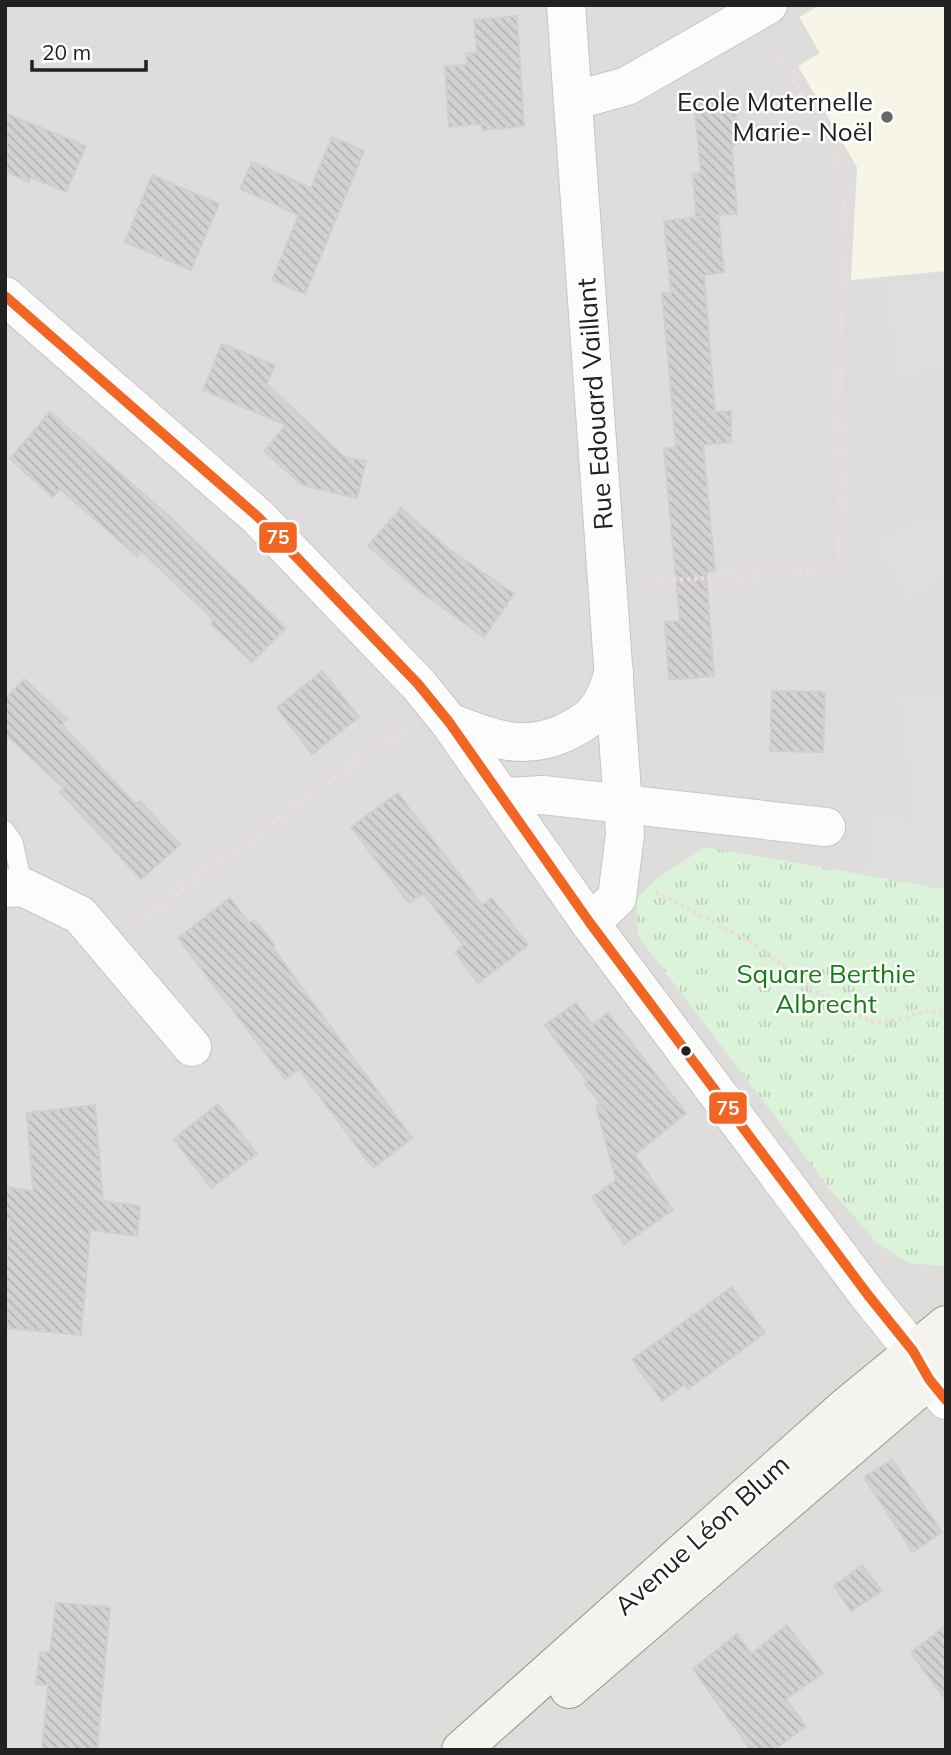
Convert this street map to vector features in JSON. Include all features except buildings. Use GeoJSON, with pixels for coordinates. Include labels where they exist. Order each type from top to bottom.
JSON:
{"type":"FeatureCollection","features":[{"type":"Feature","properties":{"kind":"main road","name":"Avenue Léon Blum"},"geometry":{"type":"LineString","coordinates":[[498,1750],[934,1374],[946,1325]]}},
{"type":"Feature","properties":{"kind":"main road","name":"Avenue Léon Blum"},"geometry":{"type":"LineString","coordinates":[[461,1750],[847,1406],[934,1374]]}},
{"type":"Feature","properties":{"kind":"street","name":"Rue Edouard Vaillant"},"geometry":{"type":"LineString","coordinates":[[566,5],[625,834],[617,898],[590,923]]}},
{"type":"Feature","properties":{"kind":"street"},"geometry":{"type":"LineString","coordinates":[[573,101],[626,86],[761,9]]}},
{"type":"Feature","properties":{"kind":"street"},"geometry":{"type":"LineString","coordinates":[[5,296],[257,517],[418,684],[503,797],[590,923],[868,1295],[934,1374]]}},
{"type":"Feature","properties":{"kind":"street"},"geometry":{"type":"LineString","coordinates":[[442,713],[486,736],[518,743],[547,741],[583,724],[601,706],[615,670]]}},
{"type":"Feature","properties":{"kind":"street"},"geometry":{"type":"LineString","coordinates":[[503,797],[543,794],[826,827]]}},
{"type":"Feature","properties":{"kind":"street"},"geometry":{"type":"LineString","coordinates":[[14,887],[80,915],[192,1047]]}},
{"type":"Feature","properties":{"kind":"lane"},"geometry":{"type":"LineString","coordinates":[[5,831],[13,842],[14,887]]}},
{"type":"Feature","properties":{"kind":"path"},"geometry":{"type":"LineString","coordinates":[[607,584],[838,570],[844,189],[834,151],[761,9]]}},
{"type":"Feature","properties":{"kind":"path"},"geometry":{"type":"LineString","coordinates":[[107,947],[127,929],[442,713]]}},
{"type":"Feature","properties":{"kind":"path"},"geometry":{"type":"LineString","coordinates":[[621,875],[755,944],[832,1004],[873,1022],[892,1021],[930,1011],[946,1014]]}},
{"type":"Feature","properties":{"kind":"shaded area"},"geometry":{"type":"Polygon","coordinates":[[[5,5],[946,5],[946,1750],[5,1750],[5,5]]]}},
{"type":"Feature","properties":{"kind":"shaded area","name":"Ecole Maternelle Marie- Noël"},"geometry":{"type":"Polygon","coordinates":[[[820,5],[946,5],[946,271],[851,280],[857,167],[798,66],[820,53],[799,17],[820,5]]]}},
{"type":"Feature","properties":{"kind":"shaded area"},"geometry":{"type":"Polygon","coordinates":[[[946,278],[946,367],[894,372],[885,284],[946,278]]]}},
{"type":"Feature","properties":{"kind":"shaded area"},"geometry":{"type":"Polygon","coordinates":[[[946,518],[946,576],[938,577],[909,597],[875,546],[916,523],[946,518]]]}},
{"type":"Feature","properties":{"kind":"shaded area"},"geometry":{"type":"Polygon","coordinates":[[[946,697],[946,889],[864,875],[873,817],[908,824],[912,796],[898,702],[946,697]]]}},
{"type":"Feature","properties":{"kind":"green space","name":"Square Berthie Albrecht"},"geometry":{"type":"Polygon","coordinates":[[[705,847],[946,889],[946,1266],[909,1263],[878,1244],[829,1188],[638,936],[637,898],[655,880],[705,847]]]}},
{"type":"Feature","properties":{"kind":"transit line","name":"75"},"geometry":{"type":"LineString","coordinates":[[5,296],[258,517],[418,684],[449,722],[590,923],[868,1295],[913,1351],[929,1379],[946,1400]]}},
{"type":"Feature","properties":{"kind":"place","name":"Ecole Maternelle Marie- Noël"},"geometry":{"type":"Point","coordinates":[887,117]}}]}
